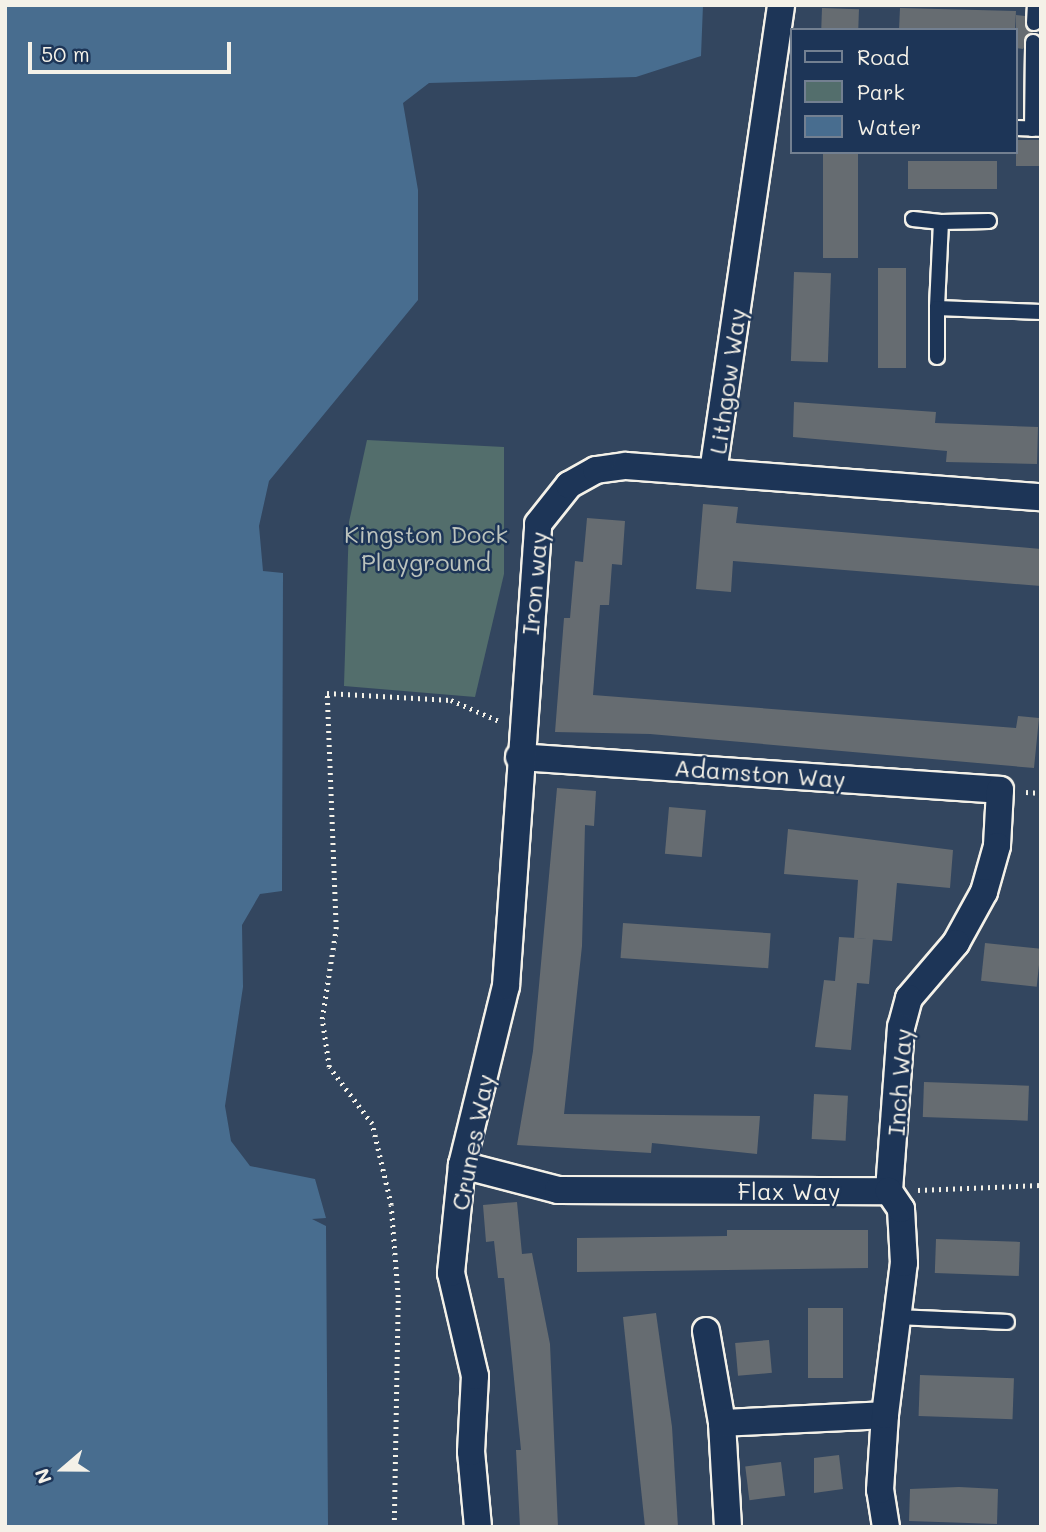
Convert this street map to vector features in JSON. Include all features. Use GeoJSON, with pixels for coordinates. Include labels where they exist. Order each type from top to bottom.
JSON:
{"type":"FeatureCollection","features":[{"type":"Feature","properties":{"kind":"street","name":"Lithgow Way"},"geometry":{"type":"LineString","coordinates":[[781,5],[713,472],[1041,497]]}},
{"type":"Feature","properties":{"kind":"street","name":"Iron way"},"geometry":{"type":"LineString","coordinates":[[519,757],[538,524],[549,504],[596,470],[713,472]]}},
{"type":"Feature","properties":{"kind":"street","name":"Adamston Way"},"geometry":{"type":"LineString","coordinates":[[519,757],[1000,790]]}},
{"type":"Feature","properties":{"kind":"street","name":"Crunes Way"},"geometry":{"type":"LineString","coordinates":[[478,1527],[471,1452],[475,1376],[451,1273],[462,1165],[505,994],[519,757]]}},
{"type":"Feature","properties":{"kind":"street","name":"Inch Way"},"geometry":{"type":"LineString","coordinates":[[889,1191],[901,1027],[909,998],[956,943],[984,892],[997,846],[1000,790]]}},
{"type":"Feature","properties":{"kind":"street","name":"Flax Way"},"geometry":{"type":"LineString","coordinates":[[462,1165],[558,1190],[889,1191]]}},
{"type":"Feature","properties":{"kind":"street"},"geometry":{"type":"LineString","coordinates":[[886,1527],[880,1490],[885,1415],[898,1317],[902,1222],[889,1191]]}},
{"type":"Feature","properties":{"kind":"street"},"geometry":{"type":"LineString","coordinates":[[706,1331],[722,1423],[728,1527]]}},
{"type":"Feature","properties":{"kind":"street"},"geometry":{"type":"LineString","coordinates":[[722,1423],[885,1415]]}},
{"type":"Feature","properties":{"kind":"lane"},"geometry":{"type":"LineString","coordinates":[[1034,23],[1035,5]]}},
{"type":"Feature","properties":{"kind":"lane"},"geometry":{"type":"LineString","coordinates":[[1018,128],[1036,129],[1033,42]]}},
{"type":"Feature","properties":{"kind":"lane"},"geometry":{"type":"LineString","coordinates":[[913,219],[941,222],[989,221]]}},
{"type":"Feature","properties":{"kind":"lane"},"geometry":{"type":"LineString","coordinates":[[937,356],[941,222]]}},
{"type":"Feature","properties":{"kind":"lane"},"geometry":{"type":"LineString","coordinates":[[937,308],[1041,312]]}},
{"type":"Feature","properties":{"kind":"lane"},"geometry":{"type":"LineString","coordinates":[[898,1317],[1007,1322]]}},
{"type":"Feature","properties":{"kind":"path"},"geometry":{"type":"LineString","coordinates":[[394,1527],[398,1297],[390,1205],[372,1124],[329,1067],[323,1019],[336,929],[327,694],[451,700],[521,730]]}},
{"type":"Feature","properties":{"kind":"path"},"geometry":{"type":"LineString","coordinates":[[889,1191],[1041,1185]]}},
{"type":"Feature","properties":{"kind":"green space","name":"Kingston Dock Playground"},"geometry":{"type":"Polygon","coordinates":[[[367,440],[504,447],[504,574],[475,697],[344,686],[349,522],[367,440]]]}},
{"type":"Feature","properties":{"kind":"water"},"geometry":{"type":"Polygon","coordinates":[[[5,5],[703,5],[701,56],[636,77],[429,83],[403,103],[418,190],[418,300],[269,481],[259,526],[263,571],[283,573],[282,891],[260,894],[242,925],[243,987],[225,1106],[231,1141],[250,1166],[315,1179],[326,1218],[312,1219],[326,1226],[328,1527],[5,1527],[5,5]]]}},
{"type":"Feature","properties":{"kind":"building"},"geometry":{"type":"Polygon","coordinates":[[[822,8],[859,9],[858,28],[821,28],[822,8]]]}},
{"type":"Feature","properties":{"kind":"building"},"geometry":{"type":"Polygon","coordinates":[[[900,8],[1016,11],[1015,28],[899,28],[900,8]]]}},
{"type":"Feature","properties":{"kind":"building"},"geometry":{"type":"Polygon","coordinates":[[[1016,15],[1025,16],[1033,32],[1023,49],[1018,48],[1016,15]]]}},
{"type":"Feature","properties":{"kind":"building"},"geometry":{"type":"Polygon","coordinates":[[[1018,140],[1041,140],[1041,166],[1016,166],[1018,140]]]}},
{"type":"Feature","properties":{"kind":"building"},"geometry":{"type":"Polygon","coordinates":[[[823,154],[858,154],[858,258],[823,258],[823,154]]]}},
{"type":"Feature","properties":{"kind":"building"},"geometry":{"type":"Polygon","coordinates":[[[908,161],[997,161],[997,189],[908,189],[908,161]]]}},
{"type":"Feature","properties":{"kind":"building"},"geometry":{"type":"Polygon","coordinates":[[[878,268],[906,268],[906,368],[878,368],[878,268]]]}},
{"type":"Feature","properties":{"kind":"building"},"geometry":{"type":"Polygon","coordinates":[[[794,272],[831,273],[828,362],[791,361],[794,272]]]}},
{"type":"Feature","properties":{"kind":"building"},"geometry":{"type":"Polygon","coordinates":[[[794,402],[936,412],[935,423],[1038,427],[1037,464],[946,462],[947,451],[793,437],[794,402]]]}},
{"type":"Feature","properties":{"kind":"building"},"geometry":{"type":"Polygon","coordinates":[[[703,504],[738,507],[736,523],[1041,549],[1041,586],[733,561],[731,592],[696,589],[703,504]]]}},
{"type":"Feature","properties":{"kind":"building"},"geometry":{"type":"Polygon","coordinates":[[[587,518],[625,521],[622,565],[612,564],[609,605],[600,605],[593,695],[1016,728],[1018,716],[1039,718],[1034,768],[650,734],[555,732],[564,618],[570,618],[575,561],[583,562],[587,518]]]}},
{"type":"Feature","properties":{"kind":"building"},"geometry":{"type":"Polygon","coordinates":[[[557,788],[596,791],[594,826],[585,825],[582,946],[564,1114],[760,1116],[757,1154],[652,1143],[651,1153],[517,1145],[533,1051],[557,788]]]}},
{"type":"Feature","properties":{"kind":"building"},"geometry":{"type":"Polygon","coordinates":[[[669,807],[706,810],[702,857],[665,854],[669,807]]]}},
{"type":"Feature","properties":{"kind":"building"},"geometry":{"type":"Polygon","coordinates":[[[788,829],[953,850],[950,888],[897,883],[892,941],[854,938],[858,880],[784,874],[788,829]]]}},
{"type":"Feature","properties":{"kind":"building"},"geometry":{"type":"Polygon","coordinates":[[[623,923],[771,933],[768,968],[621,958],[623,923]]]}},
{"type":"Feature","properties":{"kind":"building"},"geometry":{"type":"Polygon","coordinates":[[[839,937],[873,939],[869,984],[857,983],[851,1050],[815,1047],[824,980],[835,981],[839,937]]]}},
{"type":"Feature","properties":{"kind":"building"},"geometry":{"type":"Polygon","coordinates":[[[985,943],[1041,949],[1037,987],[981,981],[985,943]]]}},
{"type":"Feature","properties":{"kind":"building"},"geometry":{"type":"Polygon","coordinates":[[[924,1082],[1029,1086],[1028,1121],[923,1117],[924,1082]]]}},
{"type":"Feature","properties":{"kind":"building"},"geometry":{"type":"Polygon","coordinates":[[[814,1094],[848,1096],[846,1141],[812,1139],[814,1094]]]}},
{"type":"Feature","properties":{"kind":"building"},"geometry":{"type":"Polygon","coordinates":[[[517,1202],[522,1254],[532,1253],[550,1344],[558,1527],[520,1527],[516,1450],[521,1450],[504,1278],[498,1278],[494,1241],[486,1242],[483,1205],[517,1202]]]}},
{"type":"Feature","properties":{"kind":"building"},"geometry":{"type":"Polygon","coordinates":[[[727,1230],[868,1230],[868,1268],[577,1272],[577,1238],[727,1236],[727,1230]]]}},
{"type":"Feature","properties":{"kind":"building"},"geometry":{"type":"Polygon","coordinates":[[[936,1239],[1020,1242],[1019,1276],[935,1273],[936,1239]]]}},
{"type":"Feature","properties":{"kind":"building"},"geometry":{"type":"Polygon","coordinates":[[[808,1308],[843,1308],[843,1378],[808,1378],[808,1308]]]}},
{"type":"Feature","properties":{"kind":"building"},"geometry":{"type":"Polygon","coordinates":[[[656,1313],[672,1427],[678,1527],[645,1527],[623,1317],[656,1313]]]}},
{"type":"Feature","properties":{"kind":"building"},"geometry":{"type":"Polygon","coordinates":[[[769,1340],[772,1373],[738,1376],[735,1343],[769,1340]]]}},
{"type":"Feature","properties":{"kind":"building"},"geometry":{"type":"Polygon","coordinates":[[[920,1375],[1014,1378],[1013,1419],[919,1416],[920,1375]]]}},
{"type":"Feature","properties":{"kind":"building"},"geometry":{"type":"Polygon","coordinates":[[[839,1455],[843,1489],[814,1493],[814,1458],[839,1455]]]}},
{"type":"Feature","properties":{"kind":"building"},"geometry":{"type":"Polygon","coordinates":[[[781,1462],[785,1496],[749,1500],[745,1466],[781,1462]]]}},
{"type":"Feature","properties":{"kind":"building"},"geometry":{"type":"Polygon","coordinates":[[[910,1489],[998,1489],[997,1524],[909,1521],[910,1489]]]}}]}
